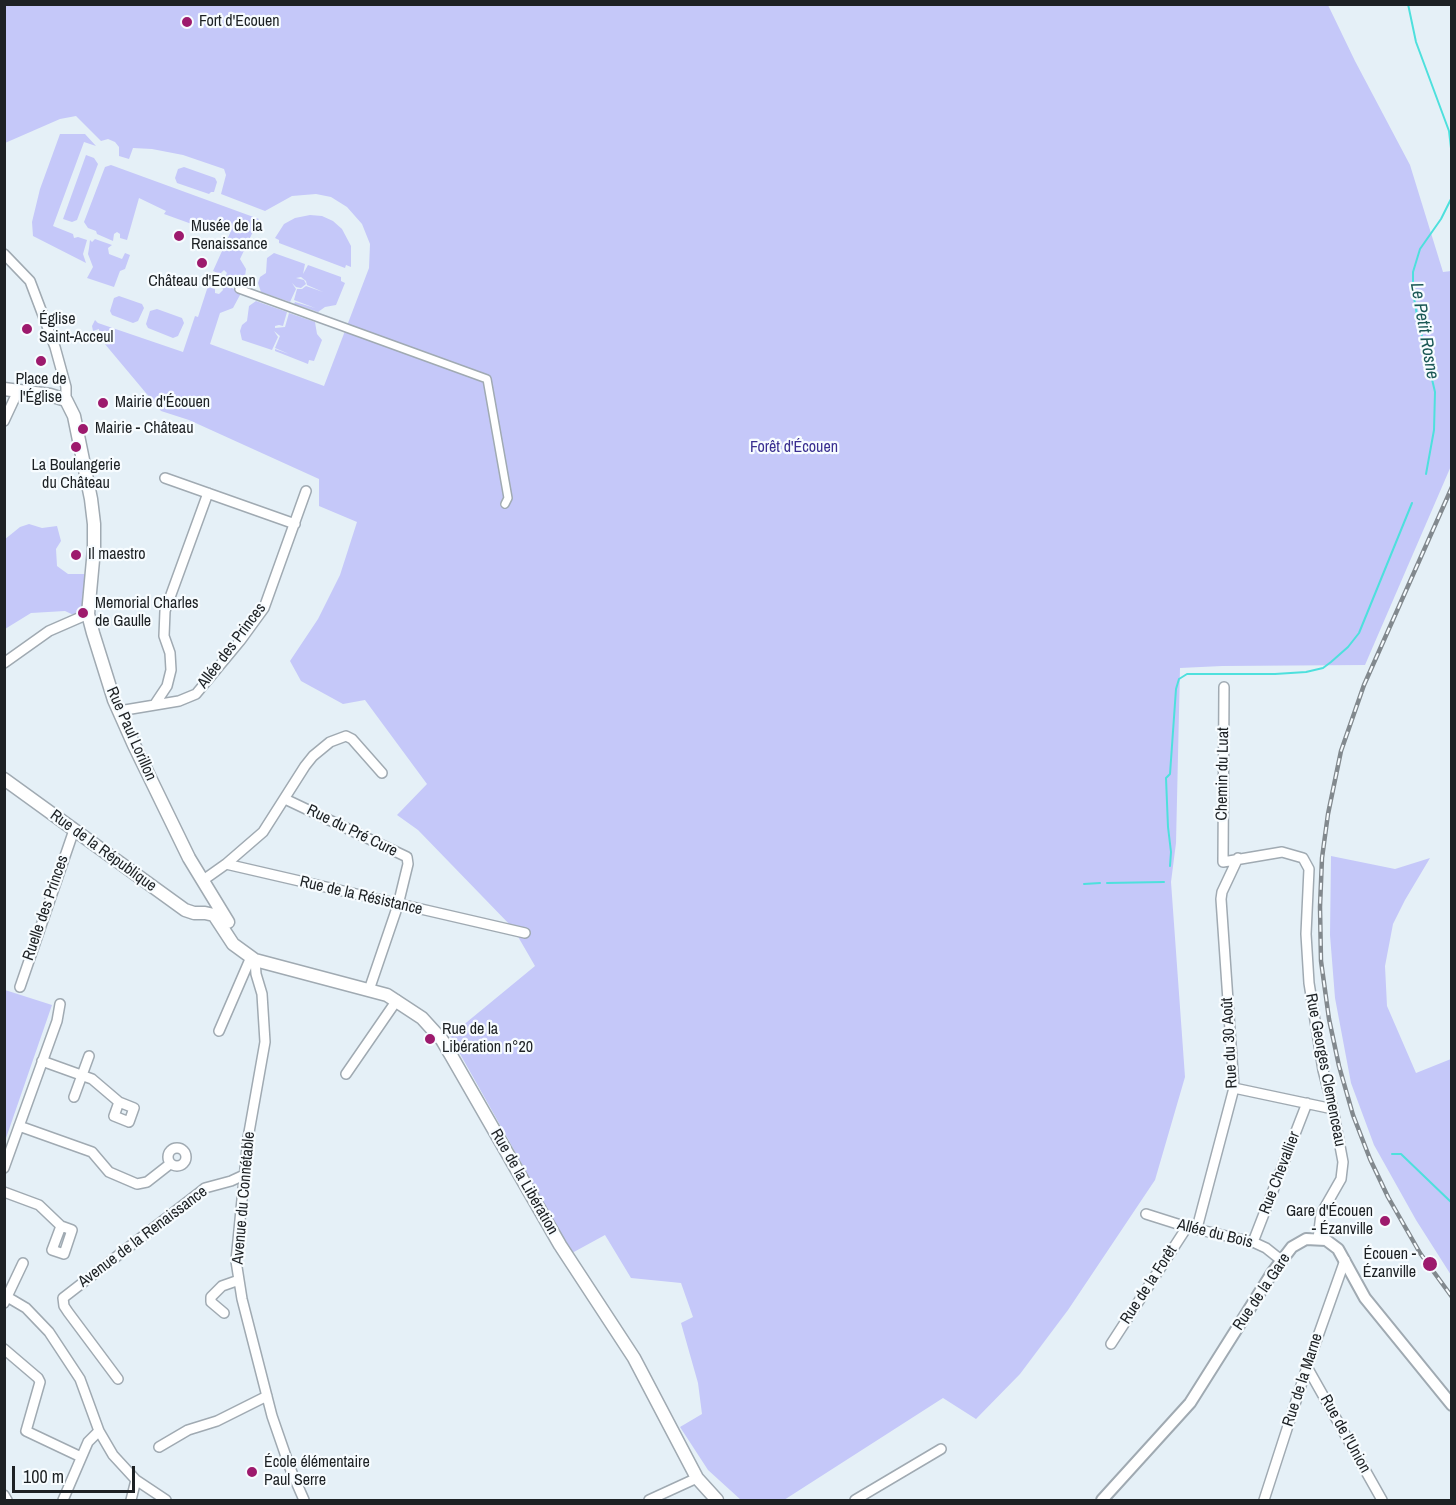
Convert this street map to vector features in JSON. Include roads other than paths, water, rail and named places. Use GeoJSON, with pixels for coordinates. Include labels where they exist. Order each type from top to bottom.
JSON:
{"type":"FeatureCollection","features":[{"type":"Feature","properties":{"kind":"main road"},"geometry":{"type":"LineString","coordinates":[[4,389],[50,395],[66,400]]}},
{"type":"Feature","properties":{"kind":"main road","name":"Rue Paul Lorillon"},"geometry":{"type":"LineString","coordinates":[[66,400],[74,416],[94,524],[88,614],[119,711],[202,881],[238,939],[253,958]]}},
{"type":"Feature","properties":{"kind":"main road","name":"Rue de la République"},"geometry":{"type":"LineString","coordinates":[[4,779],[185,910],[194,914],[206,913]]}},
{"type":"Feature","properties":{"kind":"main road"},"geometry":{"type":"LineString","coordinates":[[206,913],[217,917],[233,944],[253,958]]}},
{"type":"Feature","properties":{"kind":"main road","name":"Rue de la Libération"},"geometry":{"type":"LineString","coordinates":[[253,958],[397,1000],[422,1018],[442,1040],[560,1245],[634,1358],[697,1478],[717,1500]]}},
{"type":"Feature","properties":{"kind":"street"},"geometry":{"type":"LineString","coordinates":[[4,254],[30,281],[62,372],[66,387],[66,400]]}},
{"type":"Feature","properties":{"kind":"street"},"geometry":{"type":"LineString","coordinates":[[239,289],[487,379],[508,498],[505,504]]}},
{"type":"Feature","properties":{"kind":"street"},"geometry":{"type":"LineString","coordinates":[[4,421],[18,391]]}},
{"type":"Feature","properties":{"kind":"street"},"geometry":{"type":"LineString","coordinates":[[165,478],[295,524]]}},
{"type":"Feature","properties":{"kind":"street","name":"Allée des Princes"},"geometry":{"type":"LineString","coordinates":[[119,711],[179,701],[196,693],[240,641],[264,608],[306,491]]}},
{"type":"Feature","properties":{"kind":"street","name":"Allée des Princes"},"geometry":{"type":"LineString","coordinates":[[155,704],[167,686],[171,670],[170,653],[164,636],[165,611],[207,493]]}},
{"type":"Feature","properties":{"kind":"street"},"geometry":{"type":"LineString","coordinates":[[4,663],[49,631],[88,614]]}},
{"type":"Feature","properties":{"kind":"street","name":"Chemin du Luat"},"geometry":{"type":"LineString","coordinates":[[1224,687],[1223,862],[1238,858]]}},
{"type":"Feature","properties":{"kind":"street","name":"Rue du Pré Cure"},"geometry":{"type":"LineString","coordinates":[[226,864],[263,832],[305,766],[330,742],[346,736],[357,743],[382,772]]}},
{"type":"Feature","properties":{"kind":"street","name":"Rue du Pré Cure"},"geometry":{"type":"LineString","coordinates":[[285,799],[407,857],[408,864],[398,905]]}},
{"type":"Feature","properties":{"kind":"street","name":"Ruelle des Princes"},"geometry":{"type":"LineString","coordinates":[[20,987],[74,830]]}},
{"type":"Feature","properties":{"kind":"street","name":"Rue Georges Clemenceau"},"geometry":{"type":"LineString","coordinates":[[1238,858],[1282,852],[1298,855],[1305,860],[1310,874],[1306,934],[1309,983],[1323,1070],[1343,1162],[1341,1179],[1321,1214],[1318,1239]]}},
{"type":"Feature","properties":{"kind":"street","name":"Rue du 30 Août"},"geometry":{"type":"LineString","coordinates":[[1192,1228],[1234,1088],[1221,899],[1238,858]]}},
{"type":"Feature","properties":{"kind":"street"},"geometry":{"type":"LineString","coordinates":[[202,881],[226,864]]}},
{"type":"Feature","properties":{"kind":"street","name":"Rue de la Résistance"},"geometry":{"type":"LineString","coordinates":[[226,864],[525,933]]}},
{"type":"Feature","properties":{"kind":"street"},"geometry":{"type":"LineString","coordinates":[[206,913],[212,897]]}},
{"type":"Feature","properties":{"kind":"street"},"geometry":{"type":"LineString","coordinates":[[369,990],[398,905]]}},
{"type":"Feature","properties":{"kind":"street"},"geometry":{"type":"LineString","coordinates":[[219,1031],[253,958]]}},
{"type":"Feature","properties":{"kind":"street","name":"Avenue du Connétable"},"geometry":{"type":"LineString","coordinates":[[253,958],[262,994],[265,1042],[249,1131],[242,1192],[237,1251],[239,1280],[267,1395],[287,1459],[304,1500]]}},
{"type":"Feature","properties":{"kind":"street"},"geometry":{"type":"LineString","coordinates":[[346,1074],[397,1000]]}},
{"type":"Feature","properties":{"kind":"street"},"geometry":{"type":"LineString","coordinates":[[4,1168],[57,1021],[60,1004]]}},
{"type":"Feature","properties":{"kind":"street"},"geometry":{"type":"LineString","coordinates":[[74,1097],[89,1056]]}},
{"type":"Feature","properties":{"kind":"street"},"geometry":{"type":"LineString","coordinates":[[42,1061],[98,1083],[119,1102]]}},
{"type":"Feature","properties":{"kind":"street"},"geometry":{"type":"LineString","coordinates":[[1234,1088],[1333,1109]]}},
{"type":"Feature","properties":{"kind":"street","name":"Rue Chevallier"},"geometry":{"type":"LineString","coordinates":[[1252,1242],[1307,1103]]}},
{"type":"Feature","properties":{"kind":"street"},"geometry":{"type":"LineString","coordinates":[[19,1126],[92,1152],[108,1172],[137,1184],[147,1182],[170,1164]]}},
{"type":"Feature","properties":{"kind":"street"},"geometry":{"type":"LineString","coordinates":[[218,1185],[244,1175]]}},
{"type":"Feature","properties":{"kind":"street"},"geometry":{"type":"LineString","coordinates":[[218,1185],[242,1192]]}},
{"type":"Feature","properties":{"kind":"street","name":"Avenue de la Renaissance"},"geometry":{"type":"LineString","coordinates":[[118,1379],[68,1312],[63,1298],[200,1192],[218,1185]]}},
{"type":"Feature","properties":{"kind":"street"},"geometry":{"type":"LineString","coordinates":[[4,1192],[39,1205],[61,1226]]}},
{"type":"Feature","properties":{"kind":"street","name":"Allée du Bois"},"geometry":{"type":"LineString","coordinates":[[1146,1214],[1252,1242],[1266,1248],[1281,1260]]}},
{"type":"Feature","properties":{"kind":"street","name":"Rue de la Forêt"},"geometry":{"type":"LineString","coordinates":[[1111,1344],[1192,1228]]}},
{"type":"Feature","properties":{"kind":"street","name":"Rue de la Gare"},"geometry":{"type":"LineString","coordinates":[[1102,1500],[1190,1404],[1281,1260],[1296,1244],[1306,1239],[1318,1239]]}},
{"type":"Feature","properties":{"kind":"street"},"geometry":{"type":"LineString","coordinates":[[1318,1239],[1333,1244],[1345,1260],[1365,1298],[1452,1405]]}},
{"type":"Feature","properties":{"kind":"street","name":"Rue de la Marne"},"geometry":{"type":"LineString","coordinates":[[1265,1500],[1335,1283],[1345,1260]]}},
{"type":"Feature","properties":{"kind":"street"},"geometry":{"type":"LineString","coordinates":[[23,1263],[6,1298],[36,1318],[54,1340],[80,1379],[99,1431],[113,1455],[136,1480],[166,1500]]}},
{"type":"Feature","properties":{"kind":"street"},"geometry":{"type":"LineString","coordinates":[[224,1313],[211,1302],[211,1297],[222,1286],[239,1280]]}},
{"type":"Feature","properties":{"kind":"street"},"geometry":{"type":"LineString","coordinates":[[4,1349],[40,1382],[26,1431],[81,1457]]}},
{"type":"Feature","properties":{"kind":"street","name":"Rue de l'Union"},"geometry":{"type":"LineString","coordinates":[[1307,1367],[1382,1500]]}},
{"type":"Feature","properties":{"kind":"street"},"geometry":{"type":"LineString","coordinates":[[159,1447],[188,1430],[218,1421],[267,1395]]}},
{"type":"Feature","properties":{"kind":"street"},"geometry":{"type":"LineString","coordinates":[[63,1500],[88,1442],[99,1431]]}},
{"type":"Feature","properties":{"kind":"street"},"geometry":{"type":"LineString","coordinates":[[855,1500],[941,1449]]}},
{"type":"Feature","properties":{"kind":"street"},"geometry":{"type":"LineString","coordinates":[[649,1500],[697,1478]]}},
{"type":"Feature","properties":{"kind":"street"},"geometry":{"type":"LineString","coordinates":[[131,1500],[136,1480]]}},
{"type":"Feature","properties":{"kind":"street"},"geometry":{"type":"LineString","coordinates":[[4,1495],[7,1500]]}},
{"type":"Feature","properties":{"kind":"waterway","name":"Le Petit Rosne"},"geometry":{"type":"LineString","coordinates":[[1408,4],[1416,42],[1449,131],[1452,157]]}},
{"type":"Feature","properties":{"kind":"waterway","name":"Le Petit Rosne"},"geometry":{"type":"LineString","coordinates":[[1426,474],[1434,430],[1435,392],[1417,315],[1413,292],[1413,272],[1420,249],[1441,219],[1452,197]]}},
{"type":"Feature","properties":{"kind":"waterway"},"geometry":{"type":"LineString","coordinates":[[1170,866],[1166,778],[1170,774],[1176,689],[1179,679],[1187,674],[1306,672],[1323,668],[1331,662],[1348,647],[1359,633],[1412,503]]}},
{"type":"Feature","properties":{"kind":"waterway"},"geometry":{"type":"LineString","coordinates":[[1107,883],[1164,882]]}},
{"type":"Feature","properties":{"kind":"waterway"},"geometry":{"type":"LineString","coordinates":[[1084,884],[1100,883]]}},
{"type":"Feature","properties":{"kind":"waterway"},"geometry":{"type":"LineString","coordinates":[[1392,1154],[1401,1154],[1452,1203]]}},
{"type":"Feature","properties":{"kind":"railway"},"geometry":{"type":"LineString","coordinates":[[1452,487],[1364,685],[1341,751],[1322,858],[1320,907],[1321,961],[1329,1019],[1353,1115],[1388,1197],[1420,1253],[1452,1297]]}},
{"type":"Feature","properties":{"kind":"place","name":"Fort d'Ecouen"},"geometry":{"type":"Point","coordinates":[187,22]}},
{"type":"Feature","properties":{"kind":"place","name":"Musée de la Renaissance"},"geometry":{"type":"Point","coordinates":[179,236]}},
{"type":"Feature","properties":{"kind":"place","name":"Château d'Ecouen"},"geometry":{"type":"Point","coordinates":[202,263]}},
{"type":"Feature","properties":{"kind":"place","name":"Église Saint-Acceul"},"geometry":{"type":"Point","coordinates":[27,329]}},
{"type":"Feature","properties":{"kind":"place","name":"Place de l'Église"},"geometry":{"type":"Point","coordinates":[41,361]}},
{"type":"Feature","properties":{"kind":"place","name":"Mairie d'Écouen"},"geometry":{"type":"Point","coordinates":[103,403]}},
{"type":"Feature","properties":{"kind":"place","name":"Mairie - Château"},"geometry":{"type":"Point","coordinates":[83,429]}},
{"type":"Feature","properties":{"kind":"place","name":"La Boulangerie du Château"},"geometry":{"type":"Point","coordinates":[76,447]}},
{"type":"Feature","properties":{"kind":"place","name":"Il maestro"},"geometry":{"type":"Point","coordinates":[76,555]}},
{"type":"Feature","properties":{"kind":"place","name":"Memorial Charles de Gaulle"},"geometry":{"type":"Point","coordinates":[83,613]}},
{"type":"Feature","properties":{"kind":"place","name":"Rue de la Libération n°20"},"geometry":{"type":"Point","coordinates":[430,1039]}},
{"type":"Feature","properties":{"kind":"place","name":"Gare d'Écouen - Ézanville"},"geometry":{"type":"Point","coordinates":[1385,1221]}},
{"type":"Feature","properties":{"kind":"place","name":"Écouen - Ézanville"},"geometry":{"type":"Point","coordinates":[1430,1264]}},
{"type":"Feature","properties":{"kind":"place","name":"École élémentaire Paul Serre"},"geometry":{"type":"Point","coordinates":[252,1472]}},
{"type":"Feature","properties":{"kind":"park label","name":"Forêt d'Écouen"},"geometry":{"type":"Point","coordinates":[794,448]}}]}
